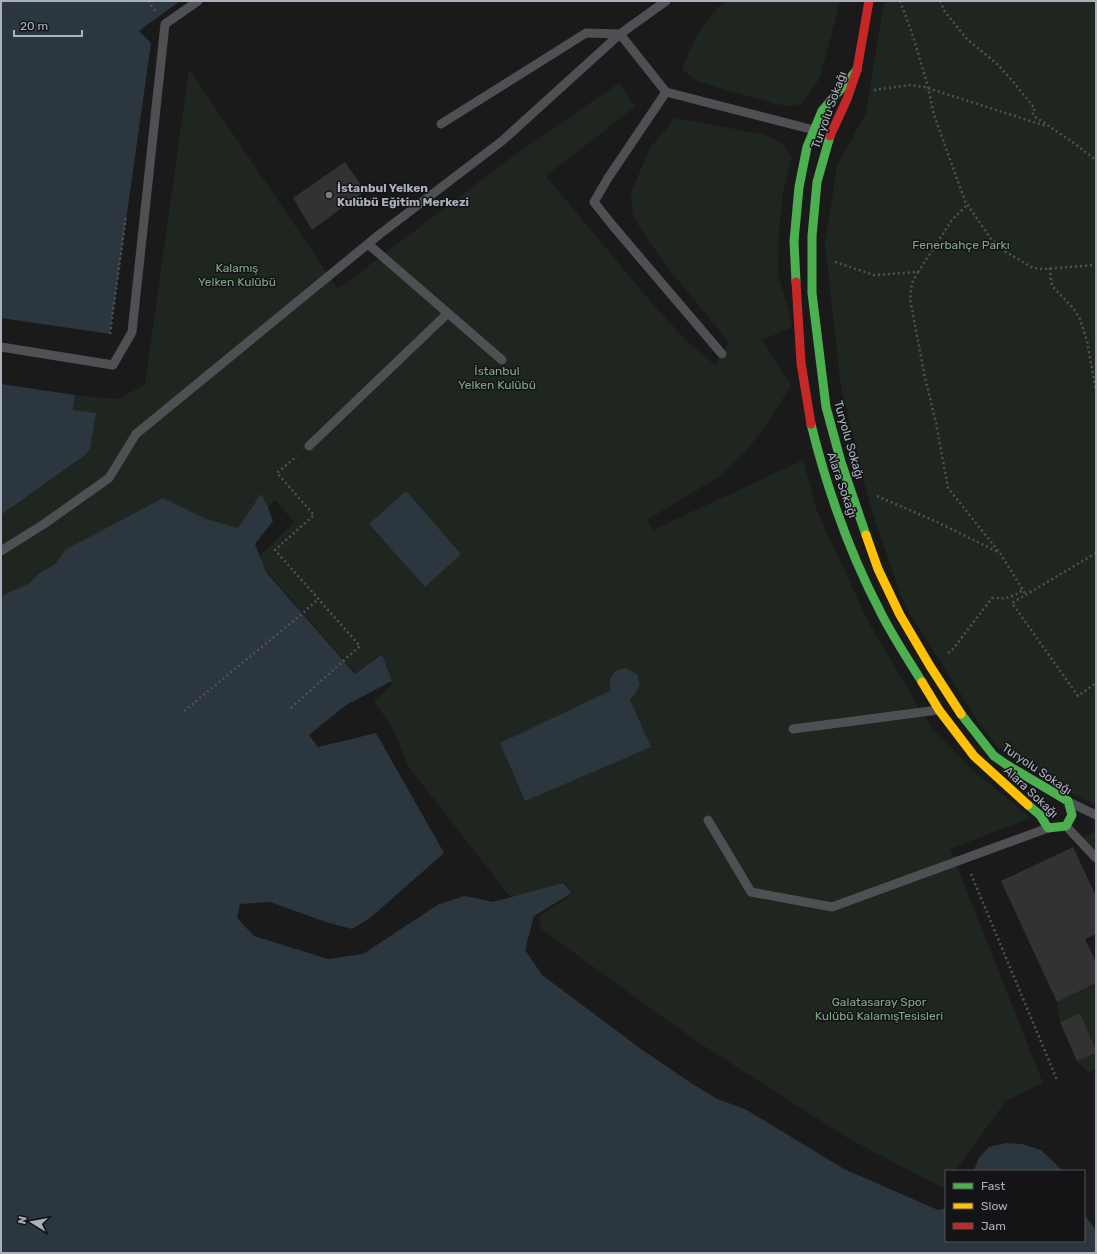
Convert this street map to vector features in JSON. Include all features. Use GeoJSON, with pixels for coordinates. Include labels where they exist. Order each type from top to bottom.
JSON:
{"type":"FeatureCollection","features":[{"type":"Feature","properties":{"kind":"street","name":"Turyolu Sokağı"},"geometry":{"type":"LineString","coordinates":[[869,1],[857,70],[847,99],[830,136],[817,182],[812,236],[812,293],[826,407],[849,485],[878,569],[900,615],[930,666],[958,710],[994,756],[1068,801],[1072,815]]}},
{"type":"Feature","properties":{"kind":"street","name":"Alara Sokağı"},"geometry":{"type":"LineString","coordinates":[[857,70],[822,111],[807,147],[799,187],[794,241],[801,363],[809,416],[820,461],[835,507],[864,578],[900,647],[939,710],[974,756],[1040,815],[1048,828],[1066,826],[1072,815]]}},
{"type":"Feature","properties":{"kind":"lane"},"geometry":{"type":"LineString","coordinates":[[1,347],[113,364],[132,332],[165,24],[198,1]]}},
{"type":"Feature","properties":{"kind":"lane"},"geometry":{"type":"LineString","coordinates":[[1,550],[44,524],[109,478],[136,434],[380,234],[502,141],[620,34],[666,1]]}},
{"type":"Feature","properties":{"kind":"lane"},"geometry":{"type":"LineString","coordinates":[[441,124],[586,33],[620,34],[666,92],[814,130]]}},
{"type":"Feature","properties":{"kind":"lane"},"geometry":{"type":"LineString","coordinates":[[666,92],[608,178],[594,202],[722,354]]}},
{"type":"Feature","properties":{"kind":"lane"},"geometry":{"type":"LineString","coordinates":[[368,244],[502,360]]}},
{"type":"Feature","properties":{"kind":"lane"},"geometry":{"type":"LineString","coordinates":[[309,446],[448,313]]}},
{"type":"Feature","properties":{"kind":"lane"},"geometry":{"type":"LineString","coordinates":[[793,729],[939,710]]}},
{"type":"Feature","properties":{"kind":"lane"},"geometry":{"type":"LineString","coordinates":[[1068,801],[1096,815]]}},
{"type":"Feature","properties":{"kind":"lane"},"geometry":{"type":"LineString","coordinates":[[708,820],[750,892],[832,907],[1048,828]]}},
{"type":"Feature","properties":{"kind":"lane"},"geometry":{"type":"LineString","coordinates":[[1066,826],[1096,858]]}},
{"type":"Feature","properties":{"kind":"path"},"geometry":{"type":"LineString","coordinates":[[900,1],[912,33],[928,87],[934,115],[967,205],[991,239],[1006,252],[1033,268],[1043,269],[1096,266]]}},
{"type":"Feature","properties":{"kind":"path"},"geometry":{"type":"LineString","coordinates":[[940,1],[945,12],[967,39],[997,64],[1011,79],[1035,109],[1032,112],[1034,116],[1096,160]]}},
{"type":"Feature","properties":{"kind":"path"},"geometry":{"type":"LineString","coordinates":[[847,99],[874,90],[910,84],[928,87],[1051,127]]}},
{"type":"Feature","properties":{"kind":"path"},"geometry":{"type":"LineString","coordinates":[[967,205],[952,220],[918,272],[912,283],[910,299],[948,488],[1000,553],[1026,595]]}},
{"type":"Feature","properties":{"kind":"path"},"geometry":{"type":"LineString","coordinates":[[812,254],[874,275],[918,272]]}},
{"type":"Feature","properties":{"kind":"path"},"geometry":{"type":"LineString","coordinates":[[1050,268],[1051,282],[1073,308],[1080,319],[1087,340],[1096,391]]}},
{"type":"Feature","properties":{"kind":"path"},"geometry":{"type":"LineString","coordinates":[[291,708],[360,646],[275,550],[314,515],[278,474],[309,446]]}},
{"type":"Feature","properties":{"kind":"path"},"geometry":{"type":"LineString","coordinates":[[849,485],[925,517],[1000,553]]}},
{"type":"Feature","properties":{"kind":"path"},"geometry":{"type":"LineString","coordinates":[[1096,553],[1012,603],[1078,696],[1096,683]]}},
{"type":"Feature","properties":{"kind":"path"},"geometry":{"type":"LineString","coordinates":[[930,666],[953,649],[992,598],[1012,597],[1023,590]]}},
{"type":"Feature","properties":{"kind":"path"},"geometry":{"type":"LineString","coordinates":[[184,711],[318,599]]}},
{"type":"Feature","properties":{"kind":"path"},"geometry":{"type":"LineString","coordinates":[[964,859],[1057,1080]]}},
{"type":"Feature","properties":{"kind":"green space"},"geometry":{"type":"Polygon","coordinates":[[[725,1],[840,1],[820,78],[801,104],[790,106],[775,104],[699,82],[682,70],[699,32],[710,16],[725,1]]]}},
{"type":"Feature","properties":{"kind":"green space","name":"Fenerbahçe Parkı"},"geometry":{"type":"Polygon","coordinates":[[[884,1],[1096,1],[1096,804],[1054,785],[997,746],[979,723],[904,604],[872,512],[841,387],[825,244],[837,166],[866,113],[884,1]]]}},
{"type":"Feature","properties":{"kind":"green space"},"geometry":{"type":"Polygon","coordinates":[[[189,69],[338,289],[509,159],[619,83],[635,107],[546,176],[656,308],[688,342],[715,365],[729,342],[676,278],[645,236],[633,216],[631,193],[650,148],[675,118],[762,134],[782,143],[792,157],[783,193],[779,231],[778,275],[792,327],[763,340],[760,337],[791,385],[769,421],[747,450],[722,475],[647,520],[653,530],[803,460],[817,511],[868,621],[932,729],[976,773],[1031,818],[950,849],[1043,1083],[1006,1101],[956,1170],[945,1170],[945,1185],[943,1188],[849,1139],[693,1039],[541,929],[538,917],[574,893],[563,882],[518,902],[507,893],[408,766],[393,729],[374,701],[392,684],[382,653],[356,674],[256,559],[294,522],[275,500],[241,536],[1,598],[1,515],[13,506],[73,410],[75,395],[119,399],[145,384],[189,69]]]}},
{"type":"Feature","properties":{"kind":"green space"},"geometry":{"type":"Polygon","coordinates":[[[1096,831],[1096,853],[1083,837],[1096,831]]]}},
{"type":"Feature","properties":{"kind":"green space"},"geometry":{"type":"Polygon","coordinates":[[[1096,983],[1096,1049],[1080,1013],[1060,1022],[1057,1002],[1096,983]]]}},
{"type":"Feature","properties":{"kind":"green space"},"geometry":{"type":"Polygon","coordinates":[[[1096,1053],[1096,1068],[1088,1073],[1077,1061],[1096,1053]]]}},
{"type":"Feature","properties":{"kind":"shaded area"},"geometry":{"type":"Polygon","coordinates":[[[1,1],[180,1],[139,31],[151,43],[110,334],[1,318],[1,1]]]}},
{"type":"Feature","properties":{"kind":"shaded area"},"geometry":{"type":"Polygon","coordinates":[[[1,384],[75,395],[73,410],[96,413],[90,449],[85,455],[1,515],[1,384]]]}},
{"type":"Feature","properties":{"kind":"shaded area"},"geometry":{"type":"Polygon","coordinates":[[[406,491],[461,554],[425,587],[369,524],[406,491]]]}},
{"type":"Feature","properties":{"kind":"shaded area"},"geometry":{"type":"Polygon","coordinates":[[[261,494],[273,521],[255,544],[266,572],[355,674],[382,654],[392,681],[346,705],[309,735],[318,747],[376,733],[444,853],[370,918],[352,929],[326,922],[270,902],[240,904],[237,918],[254,936],[328,959],[363,954],[439,904],[465,896],[493,902],[563,883],[572,893],[534,916],[525,950],[542,975],[641,1049],[717,1099],[745,1109],[844,1169],[938,1210],[945,1208],[945,1242],[1085,1242],[1085,1215],[1096,1230],[1096,1253],[1,1253],[1,596],[30,583],[38,574],[55,564],[65,550],[163,498],[206,519],[238,528],[261,494]]]}},
{"type":"Feature","properties":{"kind":"shaded area"},"geometry":{"type":"Polygon","coordinates":[[[625,668],[637,674],[640,685],[630,700],[651,747],[525,801],[500,743],[610,691],[610,679],[615,671],[625,668]]]}},
{"type":"Feature","properties":{"kind":"shaded area"},"geometry":{"type":"Polygon","coordinates":[[[1006,1143],[1022,1144],[1041,1150],[1062,1170],[974,1170],[978,1159],[989,1147],[1006,1143]]]}},
{"type":"Feature","properties":{"kind":"building","name":"İstanbul Yelken Kulübü Eğitim Merkezi"},"geometry":{"type":"Polygon","coordinates":[[[345,162],[365,191],[312,230],[293,198],[345,162]]]}},
{"type":"Feature","properties":{"kind":"building"},"geometry":{"type":"Polygon","coordinates":[[[1073,847],[1096,896],[1096,934],[1085,939],[1096,962],[1096,983],[1057,1002],[1001,881],[1073,847]]]}},
{"type":"Feature","properties":{"kind":"building"},"geometry":{"type":"Polygon","coordinates":[[[1080,1013],[1096,1049],[1096,1053],[1077,1061],[1060,1022],[1080,1013]]]}},
{"type":"Feature","properties":{"kind":"traffic: fast"},"geometry":{"type":"LineString","coordinates":[[796,282],[794,241],[799,187],[807,147],[822,111],[857,70]]}},
{"type":"Feature","properties":{"kind":"traffic: fast"},"geometry":{"type":"LineString","coordinates":[[830,136],[817,182],[812,236],[812,293],[826,407],[841,462],[866,535]]}},
{"type":"Feature","properties":{"kind":"traffic: fast"},"geometry":{"type":"LineString","coordinates":[[811,424],[824,473],[840,521],[859,568],[886,622],[922,682]]}},
{"type":"Feature","properties":{"kind":"traffic: fast"},"geometry":{"type":"LineString","coordinates":[[961,714],[994,756],[1068,801],[1072,815],[1066,826],[1048,828],[1040,815],[1028,805]]}},
{"type":"Feature","properties":{"kind":"traffic: slow"},"geometry":{"type":"LineString","coordinates":[[866,535],[878,569],[900,615],[930,666],[961,714]]}},
{"type":"Feature","properties":{"kind":"traffic: slow"},"geometry":{"type":"LineString","coordinates":[[922,682],[939,710],[974,756],[1028,805]]}},
{"type":"Feature","properties":{"kind":"traffic: jam"},"geometry":{"type":"LineString","coordinates":[[830,136],[847,99],[857,70],[869,1]]}},
{"type":"Feature","properties":{"kind":"traffic: jam"},"geometry":{"type":"LineString","coordinates":[[796,282],[801,363],[811,424]]}},
{"type":"Feature","properties":{"kind":"place","name":"İstanbul Yelken Kulübü Eğitim Merkezi"},"geometry":{"type":"Point","coordinates":[329,195]}},
{"type":"Feature","properties":{"kind":"park label","name":"Kalamış Yelken Kulübü"},"geometry":{"type":"Point","coordinates":[237,275]}},
{"type":"Feature","properties":{"kind":"park label","name":"İstanbul Yelken Kulübü"},"geometry":{"type":"Point","coordinates":[497,378]}},
{"type":"Feature","properties":{"kind":"park label","name":"Galatasaray Spor Kulübü KalamışTesisleri"},"geometry":{"type":"Point","coordinates":[879,1009]}}]}
